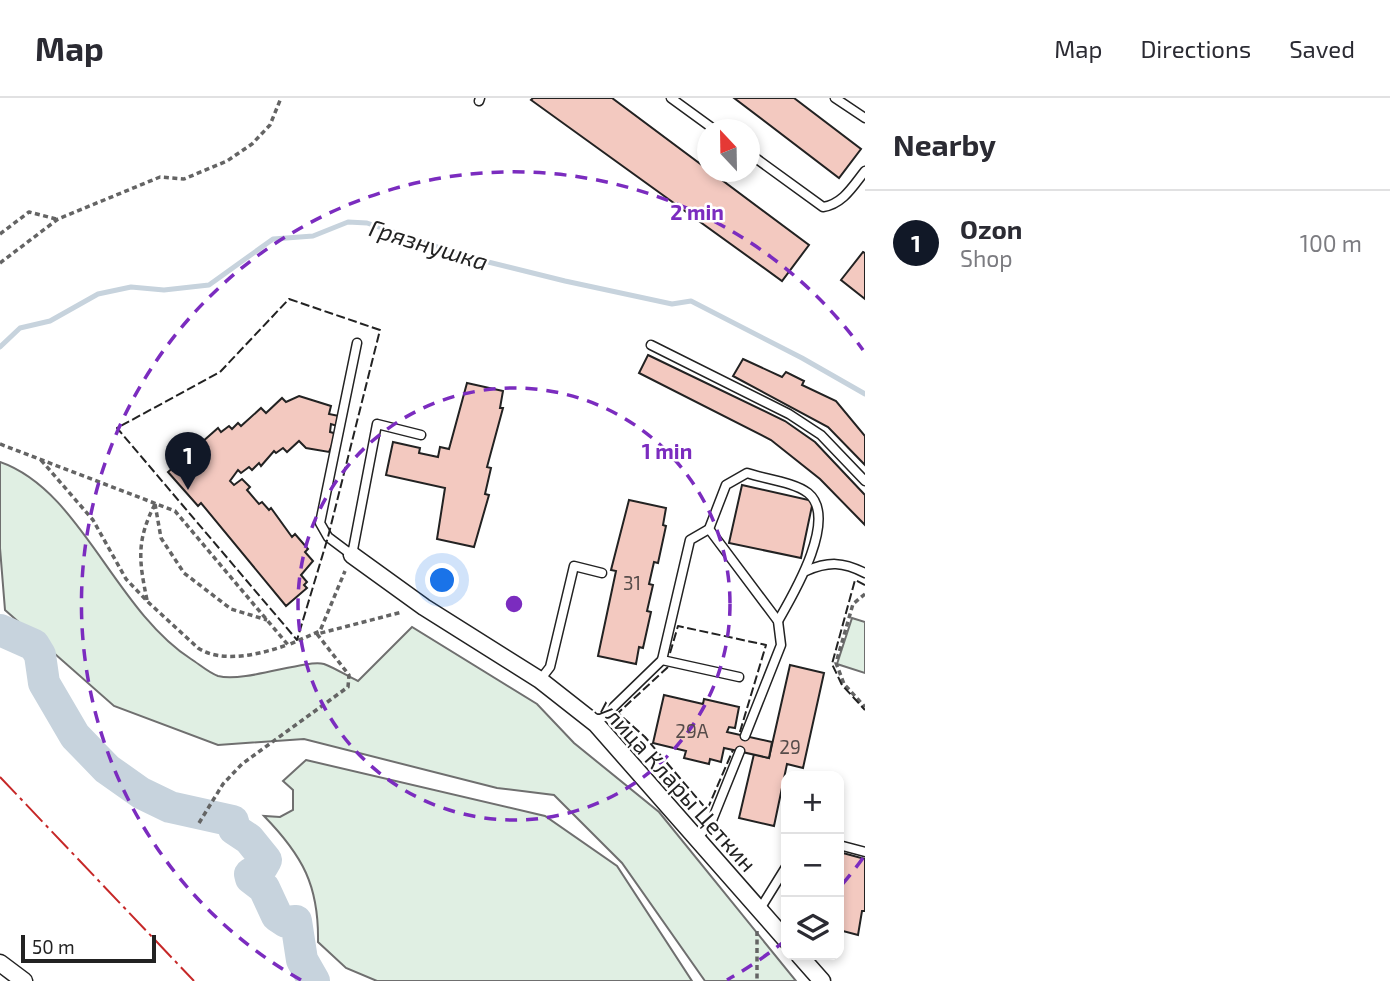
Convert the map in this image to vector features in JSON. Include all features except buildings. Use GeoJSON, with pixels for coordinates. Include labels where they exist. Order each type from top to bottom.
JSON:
{"type":"FeatureCollection","features":[{"type":"Feature","properties":{"kind":"street","name":"улица Клары Цеткин"},"geometry":{"type":"LineString","coordinates":[[352,555],[424,607],[602,718],[781,934]]}},
{"type":"Feature","properties":{"kind":"street"},"geometry":{"type":"LineString","coordinates":[[803,960],[822,981]]}},
{"type":"Feature","properties":{"kind":"street"},"geometry":{"type":"LineString","coordinates":[[0,963],[24,981]]}},
{"type":"Feature","properties":{"kind":"lane"},"geometry":{"type":"LineString","coordinates":[[671,98],[700,119]]}},
{"type":"Feature","properties":{"kind":"lane"},"geometry":{"type":"LineString","coordinates":[[835,98],[865,118]]}},
{"type":"Feature","properties":{"kind":"lane"},"geometry":{"type":"LineString","coordinates":[[760,162],[823,207],[834,205],[843,198],[865,171]]}},
{"type":"Feature","properties":{"kind":"lane"},"geometry":{"type":"LineString","coordinates":[[357,343],[320,523],[328,537],[352,555],[377,425],[421,435]]}},
{"type":"Feature","properties":{"kind":"lane"},"geometry":{"type":"LineString","coordinates":[[651,345],[789,414],[821,435],[865,481]]}},
{"type":"Feature","properties":{"kind":"lane"},"geometry":{"type":"LineString","coordinates":[[602,718],[662,660],[690,540],[709,529],[726,485],[747,473],[806,491],[817,501],[820,516],[806,570],[778,621]]}},
{"type":"Feature","properties":{"kind":"lane"},"geometry":{"type":"LineString","coordinates":[[709,529],[778,621],[781,645],[746,736]]}},
{"type":"Feature","properties":{"kind":"lane"},"geometry":{"type":"LineString","coordinates":[[806,570],[826,562],[848,564],[865,573]]}},
{"type":"Feature","properties":{"kind":"lane"},"geometry":{"type":"LineString","coordinates":[[540,680],[550,667],[574,566],[602,573]]}},
{"type":"Feature","properties":{"kind":"lane"},"geometry":{"type":"LineString","coordinates":[[662,660],[739,677]]}},
{"type":"Feature","properties":{"kind":"lane"},"geometry":{"type":"LineString","coordinates":[[698,837],[711,823],[740,751]]}},
{"type":"Feature","properties":{"kind":"lane"},"geometry":{"type":"LineString","coordinates":[[844,846],[865,852]]}},
{"type":"Feature","properties":{"kind":"lane"},"geometry":{"type":"LineString","coordinates":[[760,909],[781,875]]}},
{"type":"Feature","properties":{"kind":"path"},"geometry":{"type":"LineString","coordinates":[[0,263],[58,219],[160,177],[184,178],[228,160],[252,144],[270,125],[281,98]]}},
{"type":"Feature","properties":{"kind":"path"},"geometry":{"type":"LineString","coordinates":[[0,233],[29,212],[58,219]]}},
{"type":"Feature","properties":{"kind":"path"},"geometry":{"type":"LineString","coordinates":[[0,444],[180,515],[288,645]]}},
{"type":"Feature","properties":{"kind":"path"},"geometry":{"type":"LineString","coordinates":[[39,459],[83,507],[127,579],[198,648],[215,657],[261,652],[317,634],[424,607]]}},
{"type":"Feature","properties":{"kind":"path"},"geometry":{"type":"LineString","coordinates":[[148,602],[140,566],[142,528],[155,504]]}},
{"type":"Feature","properties":{"kind":"path"},"geometry":{"type":"LineString","coordinates":[[155,504],[161,538],[184,573],[231,610],[268,621]]}},
{"type":"Feature","properties":{"kind":"path"},"geometry":{"type":"LineString","coordinates":[[317,634],[323,628],[352,555]]}},
{"type":"Feature","properties":{"kind":"path"},"geometry":{"type":"LineString","coordinates":[[865,594],[853,604],[836,663],[844,684],[865,707]]}},
{"type":"Feature","properties":{"kind":"path"},"geometry":{"type":"LineString","coordinates":[[199,822],[223,784],[258,750],[331,702],[348,687],[349,675],[317,634]]}},
{"type":"Feature","properties":{"kind":"path"},"geometry":{"type":"LineString","coordinates":[[602,718],[633,734]]}},
{"type":"Feature","properties":{"kind":"path"},"geometry":{"type":"LineString","coordinates":[[758,981],[755,945],[760,909]]}},
{"type":"Feature","properties":{"kind":"green space"},"geometry":{"type":"Polygon","coordinates":[[[0,462],[28,476],[53,498],[76,523],[140,611],[164,637],[215,675],[243,676],[315,663],[324,664],[358,681],[412,627],[537,704],[574,743],[659,812],[796,981],[705,981],[622,863],[554,795],[497,788],[304,739],[218,745],[114,706],[5,610],[0,548],[0,462]]]}},
{"type":"Feature","properties":{"kind":"green space"},"geometry":{"type":"Polygon","coordinates":[[[852,618],[865,622],[865,673],[837,664],[852,618]]]}},
{"type":"Feature","properties":{"kind":"green space"},"geometry":{"type":"Polygon","coordinates":[[[306,760],[545,816],[617,866],[692,981],[377,981],[346,968],[318,942],[315,904],[306,873],[289,845],[264,816],[280,817],[293,810],[293,790],[283,781],[306,760]]]}},
{"type":"Feature","properties":{"kind":"waterway","name":"Грязнушка"},"geometry":{"type":"LineString","coordinates":[[0,347],[20,328],[50,321],[98,294],[131,287],[164,290],[209,285],[273,239],[313,236],[348,222],[367,223],[464,256],[565,281],[672,304],[691,301],[865,394]]}},
{"type":"Feature","properties":{"kind":"waterway"},"geometry":{"type":"LineString","coordinates":[[0,630],[34,645],[40,655],[44,683],[75,736],[107,769],[141,793],[170,807],[233,821],[234,829],[249,839],[266,860],[262,867],[250,874],[251,878],[264,888],[277,916],[286,922],[296,921],[302,960],[314,981]]}},
{"type":"Feature","properties":{"kind":"fence"},"geometry":{"type":"LineString","coordinates":[[289,299],[380,330],[328,537],[297,640],[117,428],[220,372],[289,299]]}},
{"type":"Feature","properties":{"kind":"fence"},"geometry":{"type":"LineString","coordinates":[[865,585],[855,580],[832,664],[842,685],[865,710]]}},
{"type":"Feature","properties":{"kind":"fence"},"geometry":{"type":"LineString","coordinates":[[670,653],[678,626],[766,645],[739,735]]}},
{"type":"Feature","properties":{"kind":"fence"},"geometry":{"type":"LineString","coordinates":[[668,667],[618,713],[645,737],[707,810],[733,750]]}},
{"type":"Feature","properties":{"kind":"power"},"geometry":{"type":"LineString","coordinates":[[0,777],[194,981]]}},
{"type":"Feature","properties":{"kind":"place","name":"Ozon"},"geometry":{"type":"Point","coordinates":[188,490]}}]}
